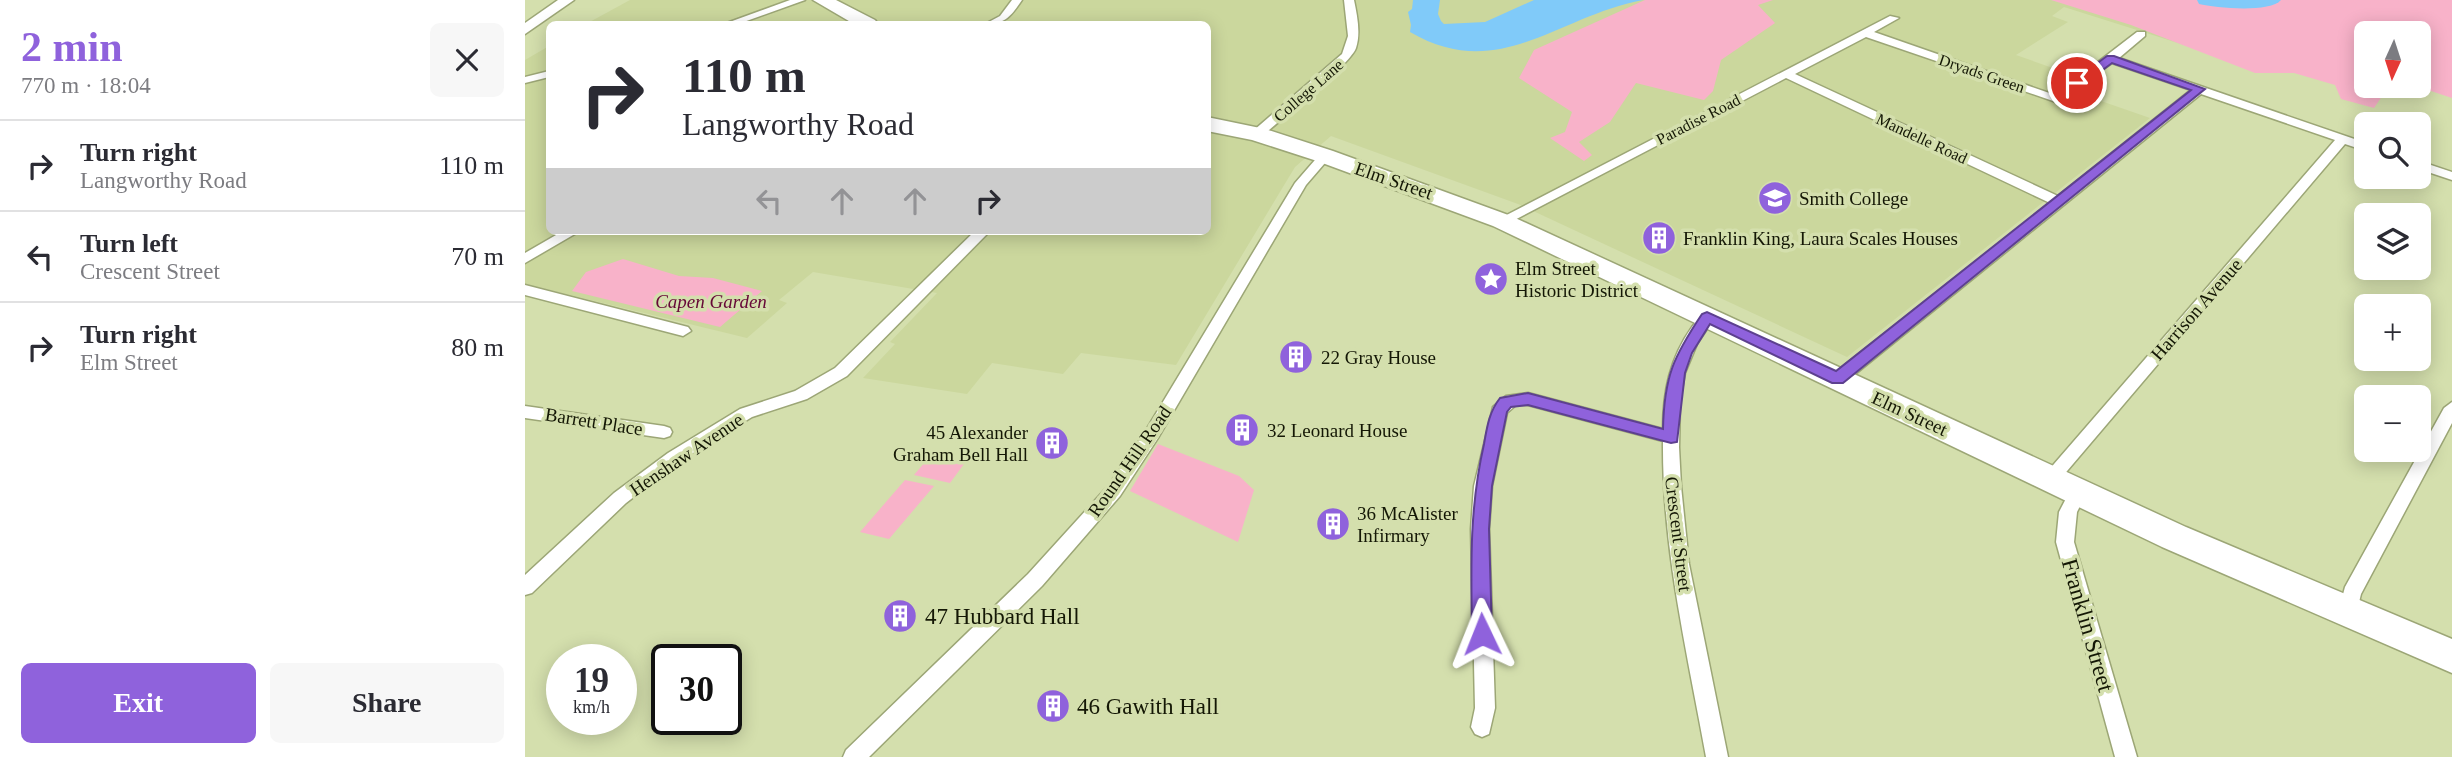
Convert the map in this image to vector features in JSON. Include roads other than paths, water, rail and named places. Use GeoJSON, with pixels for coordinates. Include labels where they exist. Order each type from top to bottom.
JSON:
{"type":"FeatureCollection","features":[{"type":"Feature","properties":{"kind":"highway"},"geometry":{"type":"LineString","coordinates":[[822,0],[862,21]]}},
{"type":"Feature","properties":{"kind":"highway","name":"Elm Street"},"geometry":{"type":"LineString","coordinates":[[1211,125],[1257,134],[1325,156],[1502,220],[2078,492],[2348,613],[2452,656]]}},
{"type":"Feature","properties":{"kind":"main road"},"geometry":{"type":"LineString","coordinates":[[525,30],[567,0]]}},
{"type":"Feature","properties":{"kind":"street"},"geometry":{"type":"LineString","coordinates":[[738,21],[800,0]]}},
{"type":"Feature","properties":{"kind":"street"},"geometry":{"type":"LineString","coordinates":[[997,21],[1004,18],[1017,0]]}},
{"type":"Feature","properties":{"kind":"street","name":"College Lane"},"geometry":{"type":"LineString","coordinates":[[1257,134],[1347,56],[1352,37],[1349,0]]}},
{"type":"Feature","properties":{"kind":"street","name":"Paradise Road"},"geometry":{"type":"LineString","coordinates":[[1502,220],[1894,18]]}},
{"type":"Feature","properties":{"kind":"street","name":"Dryads Green"},"geometry":{"type":"LineString","coordinates":[[1866,33],[2056,99],[2111,59]]}},
{"type":"Feature","properties":{"kind":"street"},"geometry":{"type":"LineString","coordinates":[[2111,59],[2141,34]]}},
{"type":"Feature","properties":{"kind":"street"},"geometry":{"type":"LineString","coordinates":[[2111,59],[2354,143]]}},
{"type":"Feature","properties":{"kind":"street","name":"Mandelle Road"},"geometry":{"type":"LineString","coordinates":[[1786,74],[2059,202]]}},
{"type":"Feature","properties":{"kind":"street"},"geometry":{"type":"LineString","coordinates":[[525,80],[546,75]]}},
{"type":"Feature","properties":{"kind":"street"},"geometry":{"type":"LineString","coordinates":[[1838,379],[2200,89]]}},
{"type":"Feature","properties":{"kind":"street","name":"Harrison Avenue"},"geometry":{"type":"LineString","coordinates":[[2050,479],[2343,139]]}},
{"type":"Feature","properties":{"kind":"street","name":"Round Hill Road"},"geometry":{"type":"LineString","coordinates":[[854,757],[1035,580],[1114,491],[1152,434],[1301,183],[1325,156]]}},
{"type":"Feature","properties":{"kind":"street"},"geometry":{"type":"LineString","coordinates":[[2431,169],[2452,176]]}},
{"type":"Feature","properties":{"kind":"street"},"geometry":{"type":"LineString","coordinates":[[525,259],[566,235]]}},
{"type":"Feature","properties":{"kind":"street","name":"Henshaw Avenue"},"geometry":{"type":"LineString","coordinates":[[525,587],[620,498],[674,457],[746,413],[801,395],[841,372],[979,235]]}},
{"type":"Feature","properties":{"kind":"street"},"geometry":{"type":"LineString","coordinates":[[525,290],[683,331]]}},
{"type":"Feature","properties":{"kind":"street","name":"Crescent Street"},"geometry":{"type":"LineString","coordinates":[[1707,317],[1684,352],[1677,373],[1672,403],[1671,495],[1679,558],[1717,757]]}},
{"type":"Feature","properties":{"kind":"street"},"geometry":{"type":"LineString","coordinates":[[1482,727],[1485,708],[1480,529],[1483,486],[1499,411],[1506,402],[1528,399],[1671,437]]}},
{"type":"Feature","properties":{"kind":"street"},"geometry":{"type":"LineString","coordinates":[[2348,613],[2352,593],[2452,408]]}},
{"type":"Feature","properties":{"kind":"street","name":"Barrett Place"},"geometry":{"type":"LineString","coordinates":[[525,412],[664,432]]}},
{"type":"Feature","properties":{"kind":"street","name":"Franklin Street"},"geometry":{"type":"LineString","coordinates":[[2078,492],[2068,512],[2065,542],[2126,757]]}},
{"type":"Feature","properties":{"kind":"water"},"geometry":{"type":"Polygon","coordinates":[[[1413,0],[1440,0],[1438,14],[1444,24],[1485,22],[1534,0],[1643,0],[1612,8],[1528,41],[1500,49],[1472,51],[1442,46],[1410,32],[1408,12],[1412,9],[1413,0]]]}},
{"type":"Feature","properties":{"kind":"waterway"},"geometry":{"type":"LineString","coordinates":[[2206,0],[2228,3],[2272,0]]}},
{"type":"Feature","properties":{"kind":"place","name":"Smith College"},"geometry":{"type":"Point","coordinates":[1775,198]}},
{"type":"Feature","properties":{"kind":"place","name":"Franklin King, Laura Scales Houses"},"geometry":{"type":"Point","coordinates":[1659,238]}},
{"type":"Feature","properties":{"kind":"place","name":"Elm Street Historic District"},"geometry":{"type":"Point","coordinates":[1491,279]}},
{"type":"Feature","properties":{"kind":"place","name":"22 Gray House"},"geometry":{"type":"Point","coordinates":[1296,357]}},
{"type":"Feature","properties":{"kind":"place","name":"32 Leonard House"},"geometry":{"type":"Point","coordinates":[1242,430]}},
{"type":"Feature","properties":{"kind":"place","name":"45 Alexander Graham Bell Hall"},"geometry":{"type":"Point","coordinates":[1052,443]}},
{"type":"Feature","properties":{"kind":"place","name":"36 McAlister Infirmary"},"geometry":{"type":"Point","coordinates":[1333,524]}},
{"type":"Feature","properties":{"kind":"place","name":"47 Hubbard Hall"},"geometry":{"type":"Point","coordinates":[900,616]}},
{"type":"Feature","properties":{"kind":"place","name":"46 Gawith Hall"},"geometry":{"type":"Point","coordinates":[1053,706]}},
{"type":"Feature","properties":{"kind":"park label","name":"Capen Garden"},"geometry":{"type":"Point","coordinates":[711,301]}}]}
